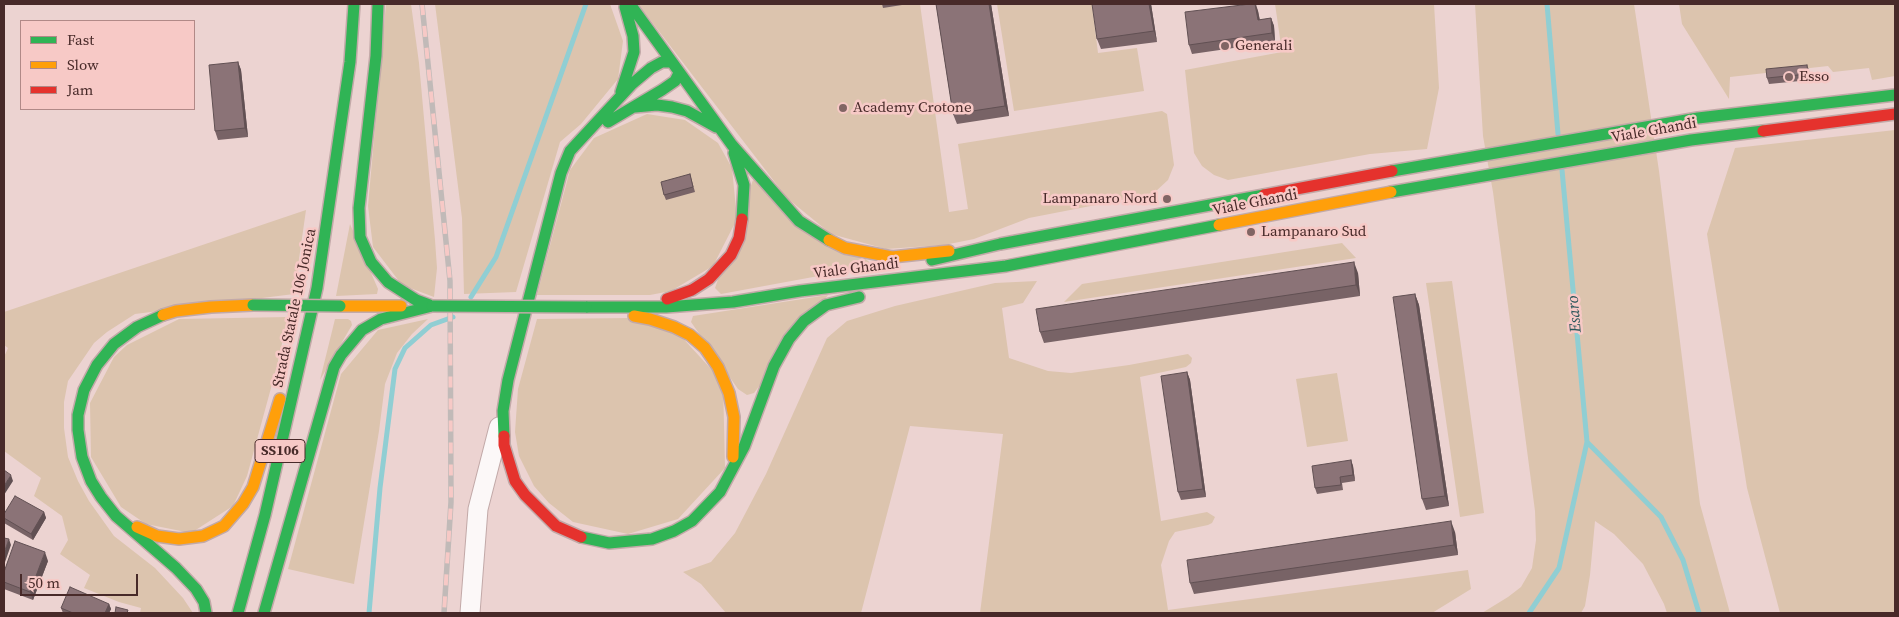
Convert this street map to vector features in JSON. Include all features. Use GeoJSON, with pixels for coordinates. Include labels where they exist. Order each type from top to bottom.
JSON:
{"type":"FeatureCollection","features":[{"type":"Feature","properties":{"kind":"main road","name":"Strada Statale 106 Jonica"},"geometry":{"type":"LineString","coordinates":[[238,613],[265,515],[317,288],[350,62],[354,4]]}},
{"type":"Feature","properties":{"kind":"main road"},"geometry":{"type":"LineString","coordinates":[[378,4],[374,81],[359,208],[360,237],[371,262],[388,282],[416,300],[432,306]]}},
{"type":"Feature","properties":{"kind":"main road"},"geometry":{"type":"LineString","coordinates":[[615,102],[625,82],[634,52],[633,36],[624,4]]}},
{"type":"Feature","properties":{"kind":"main road"},"geometry":{"type":"LineString","coordinates":[[630,4],[732,145],[799,221],[820,236],[845,248],[892,257],[1000,244]]}},
{"type":"Feature","properties":{"kind":"main road"},"geometry":{"type":"LineString","coordinates":[[672,62],[662,62],[651,68],[615,102],[570,151],[561,173],[508,380],[503,411],[504,445],[515,481],[525,496],[556,526],[582,537],[609,543],[652,539],[674,531],[692,521],[720,492],[744,447],[774,366],[789,339],[804,321],[826,305],[889,289],[1006,266]]}},
{"type":"Feature","properties":{"kind":"main road"},"geometry":{"type":"LineString","coordinates":[[582,138],[662,90],[675,81],[680,73]]}},
{"type":"Feature","properties":{"kind":"main road","name":"Viale Ghandi"},"geometry":{"type":"LineString","coordinates":[[800,291],[1000,244],[1429,164],[1698,118],[1895,95]]}},
{"type":"Feature","properties":{"kind":"main road"},"geometry":{"type":"LineString","coordinates":[[632,108],[657,105],[672,107],[687,112],[722,131]]}},
{"type":"Feature","properties":{"kind":"main road","name":"Viale Ghandi"},"geometry":{"type":"LineString","coordinates":[[800,291],[1006,266],[1416,188],[1692,140],[1895,114]]}},
{"type":"Feature","properties":{"kind":"main road"},"geometry":{"type":"LineString","coordinates":[[586,307],[666,299],[692,290],[709,279],[720,268],[731,255],[739,238],[744,210],[744,185],[732,145]]}},
{"type":"Feature","properties":{"kind":"main road"},"geometry":{"type":"LineString","coordinates":[[116,516],[157,536],[179,539],[215,532],[233,517],[253,487],[259,471],[317,288]]}},
{"type":"Feature","properties":{"kind":"main road"},"geometry":{"type":"LineString","coordinates":[[206,613],[204,602],[184,576],[116,516],[91,481],[79,444],[80,405],[86,384],[93,371],[114,344],[137,327],[162,316],[193,308],[253,305],[666,307],[733,302],[800,291]]}},
{"type":"Feature","properties":{"kind":"main road"},"geometry":{"type":"LineString","coordinates":[[264,613],[334,367],[341,355],[362,330],[381,319],[432,306]]}},
{"type":"Feature","properties":{"kind":"main road"},"geometry":{"type":"LineString","coordinates":[[586,307],[650,319],[674,327],[690,335],[705,348],[718,367],[729,393],[734,417],[733,465]]}},
{"type":"Feature","properties":{"kind":"street"},"geometry":{"type":"LineString","coordinates":[[470,613],[478,509],[503,411]]}},
{"type":"Feature","properties":{"kind":"shaded area"},"geometry":{"type":"Polygon","coordinates":[[[386,4],[411,4],[419,63],[435,240],[437,268],[434,297],[402,285],[373,247],[368,206],[386,4]]]}},
{"type":"Feature","properties":{"kind":"shaded area"},"geometry":{"type":"Polygon","coordinates":[[[435,4],[610,4],[623,41],[618,79],[581,124],[560,142],[516,292],[464,294],[462,218],[435,4]]]}},
{"type":"Feature","properties":{"kind":"shaded area"},"geometry":{"type":"Polygon","coordinates":[[[638,4],[920,4],[949,212],[968,209],[958,144],[1162,111],[1167,114],[1174,165],[1168,180],[1155,192],[1029,218],[974,239],[944,245],[886,249],[831,234],[787,198],[638,4]]]}},
{"type":"Feature","properties":{"kind":"shaded area"},"geometry":{"type":"Polygon","coordinates":[[[997,4],[1092,4],[1098,53],[1137,48],[1144,91],[1014,111],[997,4]]]}},
{"type":"Feature","properties":{"kind":"shaded area"},"geometry":{"type":"Polygon","coordinates":[[[1275,4],[1434,4],[1439,88],[1427,149],[1370,154],[1228,180],[1214,175],[1202,166],[1194,153],[1185,70],[1282,52],[1275,4]]]}},
{"type":"Feature","properties":{"kind":"shaded area"},"geometry":{"type":"Polygon","coordinates":[[[1475,4],[1634,4],[1659,171],[1700,504],[1730,613],[1667,613],[1643,564],[1614,534],[1595,521],[1590,575],[1585,606],[1581,613],[1482,613],[1521,587],[1532,568],[1536,540],[1535,511],[1493,192],[1483,136],[1475,4]]]}},
{"type":"Feature","properties":{"kind":"shaded area"},"geometry":{"type":"Polygon","coordinates":[[[1679,4],[1895,4],[1895,76],[1872,80],[1869,68],[1833,72],[1828,66],[1730,77],[1729,99],[1682,24],[1679,4]]]}},
{"type":"Feature","properties":{"kind":"shaded area"},"geometry":{"type":"Polygon","coordinates":[[[647,114],[685,120],[718,143],[732,168],[737,219],[713,266],[671,291],[650,295],[537,295],[570,170],[594,138],[647,114]]]}},
{"type":"Feature","properties":{"kind":"shaded area"},"geometry":{"type":"Polygon","coordinates":[[[1895,130],[1895,613],[1780,613],[1747,488],[1707,234],[1735,148],[1895,130]]]}},
{"type":"Feature","properties":{"kind":"shaded area"},"geometry":{"type":"Polygon","coordinates":[[[753,180],[871,263],[866,267],[721,294],[715,288],[753,180]]]}},
{"type":"Feature","properties":{"kind":"shaded area"},"geometry":{"type":"Polygon","coordinates":[[[306,210],[294,294],[135,314],[94,343],[68,381],[64,402],[64,428],[68,457],[78,481],[89,501],[114,536],[155,568],[183,598],[193,613],[140,613],[141,608],[119,602],[84,588],[90,575],[60,554],[68,540],[62,516],[34,496],[41,478],[4,451],[4,357],[8,348],[4,345],[4,312],[306,210]]]}},
{"type":"Feature","properties":{"kind":"shaded area"},"geometry":{"type":"Polygon","coordinates":[[[350,224],[378,289],[377,294],[336,296],[350,224]]]}},
{"type":"Feature","properties":{"kind":"shaded area"},"geometry":{"type":"Polygon","coordinates":[[[1342,243],[1356,258],[1064,302],[1082,284],[1342,243]]]}},
{"type":"Feature","properties":{"kind":"shaded area"},"geometry":{"type":"Polygon","coordinates":[[[1037,281],[1023,303],[1002,308],[1009,358],[1048,371],[1071,373],[1188,354],[1192,358],[1191,363],[1186,367],[1140,377],[1161,521],[1207,512],[1215,517],[1212,523],[1208,525],[1175,532],[1169,541],[1161,565],[1168,610],[1468,570],[1471,589],[1432,613],[980,613],[1003,434],[910,426],[861,613],[726,613],[701,584],[683,572],[711,562],[735,533],[766,474],[827,338],[847,321],[895,306],[995,283],[1037,281]]]}},
{"type":"Feature","properties":{"kind":"shaded area"},"geometry":{"type":"Polygon","coordinates":[[[1452,281],[1484,513],[1460,517],[1426,283],[1452,281]]]}},
{"type":"Feature","properties":{"kind":"shaded area"},"geometry":{"type":"Polygon","coordinates":[[[828,295],[754,393],[747,395],[738,389],[691,322],[693,316],[828,295]]]}},
{"type":"Feature","properties":{"kind":"shaded area"},"geometry":{"type":"Polygon","coordinates":[[[288,317],[277,366],[247,476],[233,506],[191,533],[146,524],[121,507],[91,457],[90,403],[114,357],[127,345],[179,319],[288,317]]]}},
{"type":"Feature","properties":{"kind":"shaded area"},"geometry":{"type":"Polygon","coordinates":[[[630,318],[678,333],[723,382],[725,468],[678,519],[628,534],[573,522],[549,503],[534,486],[519,456],[515,432],[518,389],[537,319],[630,318]]]}},
{"type":"Feature","properties":{"kind":"shaded area"},"geometry":{"type":"Polygon","coordinates":[[[335,319],[348,319],[352,325],[320,380],[335,319]]]}},
{"type":"Feature","properties":{"kind":"shaded area"},"geometry":{"type":"Polygon","coordinates":[[[428,319],[412,334],[397,353],[385,384],[354,584],[288,569],[341,374],[378,330],[428,319]]]}},
{"type":"Feature","properties":{"kind":"shaded area"},"geometry":{"type":"Polygon","coordinates":[[[1337,373],[1348,441],[1307,447],[1296,379],[1337,373]]]}},
{"type":"Feature","properties":{"kind":"building"},"geometry":{"type":"Polygon","coordinates":[[[936,4],[989,4],[1005,106],[953,114],[936,4]]]}},
{"type":"Feature","properties":{"kind":"building"},"geometry":{"type":"Polygon","coordinates":[[[1092,4],[1149,4],[1154,31],[1097,39],[1092,4]]]}},
{"type":"Feature","properties":{"kind":"building"},"geometry":{"type":"Polygon","coordinates":[[[1255,4],[1258,20],[1271,18],[1272,33],[1189,45],[1185,12],[1255,4]]]}},
{"type":"Feature","properties":{"kind":"building"},"geometry":{"type":"Polygon","coordinates":[[[238,62],[245,128],[215,131],[209,65],[238,62]]]}},
{"type":"Feature","properties":{"kind":"building"},"geometry":{"type":"Polygon","coordinates":[[[1807,65],[1808,74],[1767,78],[1766,69],[1807,65]]]}},
{"type":"Feature","properties":{"kind":"building"},"geometry":{"type":"Polygon","coordinates":[[[690,174],[693,187],[664,195],[661,182],[690,174]]]}},
{"type":"Feature","properties":{"kind":"building"},"geometry":{"type":"Polygon","coordinates":[[[1354,262],[1356,285],[1040,332],[1036,309],[1354,262]]]}},
{"type":"Feature","properties":{"kind":"building"},"geometry":{"type":"Polygon","coordinates":[[[1415,294],[1445,496],[1422,499],[1393,297],[1415,294]]]}},
{"type":"Feature","properties":{"kind":"building"},"geometry":{"type":"Polygon","coordinates":[[[1187,372],[1203,489],[1178,492],[1161,376],[1187,372]]]}},
{"type":"Feature","properties":{"kind":"building"},"geometry":{"type":"Polygon","coordinates":[[[1351,460],[1353,475],[1340,477],[1341,485],[1315,488],[1312,466],[1351,460]]]}},
{"type":"Feature","properties":{"kind":"building"},"geometry":{"type":"Polygon","coordinates":[[[4,470],[11,475],[4,486],[4,470]]]}},
{"type":"Feature","properties":{"kind":"building"},"geometry":{"type":"Polygon","coordinates":[[[15,496],[44,512],[31,534],[4,518],[4,514],[15,496]]]}},
{"type":"Feature","properties":{"kind":"building"},"geometry":{"type":"Polygon","coordinates":[[[1451,521],[1454,545],[1190,583],[1187,560],[1451,521]]]}},
{"type":"Feature","properties":{"kind":"building"},"geometry":{"type":"Polygon","coordinates":[[[4,538],[9,539],[4,553],[4,538]]]}},
{"type":"Feature","properties":{"kind":"building"},"geometry":{"type":"Polygon","coordinates":[[[15,541],[45,552],[30,592],[4,582],[4,572],[15,541]]]}},
{"type":"Feature","properties":{"kind":"building"},"geometry":{"type":"Polygon","coordinates":[[[70,587],[109,604],[105,613],[73,613],[61,608],[70,587]]]}},
{"type":"Feature","properties":{"kind":"building"},"geometry":{"type":"Polygon","coordinates":[[[116,607],[128,610],[127,613],[115,613],[116,607]]]}},
{"type":"Feature","properties":{"kind":"waterway"},"geometry":{"type":"LineString","coordinates":[[471,297],[496,257],[586,4]]}},
{"type":"Feature","properties":{"kind":"waterway","name":"Esaro"},"geometry":{"type":"LineString","coordinates":[[1547,4],[1558,134]]}},
{"type":"Feature","properties":{"kind":"waterway","name":"Esaro"},"geometry":{"type":"LineString","coordinates":[[1529,613],[1559,568],[1587,442],[1562,170]]}},
{"type":"Feature","properties":{"kind":"waterway"},"geometry":{"type":"LineString","coordinates":[[369,613],[380,488],[395,369],[405,348],[431,325],[453,317]]}},
{"type":"Feature","properties":{"kind":"waterway"},"geometry":{"type":"LineString","coordinates":[[1587,442],[1661,517],[1683,560],[1699,613]]}},
{"type":"Feature","properties":{"kind":"railway"},"geometry":{"type":"LineString","coordinates":[[422,4],[450,281],[451,502],[444,613]]}},
{"type":"Feature","properties":{"kind":"traffic: fast"},"geometry":{"type":"LineString","coordinates":[[238,613],[265,515],[317,288],[350,62],[354,4]]}},
{"type":"Feature","properties":{"kind":"traffic: fast"},"geometry":{"type":"LineString","coordinates":[[378,4],[376,56],[359,208],[360,237],[371,262],[388,282],[416,300],[432,306]]}},
{"type":"Feature","properties":{"kind":"traffic: fast"},"geometry":{"type":"LineString","coordinates":[[630,4],[732,145],[799,221],[829,240]]}},
{"type":"Feature","properties":{"kind":"traffic: fast"},"geometry":{"type":"LineString","coordinates":[[621,92],[634,52],[633,36],[625,7]]}},
{"type":"Feature","properties":{"kind":"traffic: fast"},"geometry":{"type":"LineString","coordinates":[[504,436],[503,411],[508,380],[561,173],[570,151],[632,84],[651,68],[662,62],[672,62]]}},
{"type":"Feature","properties":{"kind":"traffic: fast"},"geometry":{"type":"LineString","coordinates":[[608,122],[662,90],[675,81],[679,73]]}},
{"type":"Feature","properties":{"kind":"traffic: fast"},"geometry":{"type":"LineString","coordinates":[[1392,171],[1698,118],[1895,95]]}},
{"type":"Feature","properties":{"kind":"traffic: fast"},"geometry":{"type":"LineString","coordinates":[[635,107],[657,105],[672,107],[687,111],[716,127]]}},
{"type":"Feature","properties":{"kind":"traffic: fast"},"geometry":{"type":"LineString","coordinates":[[1391,192],[1691,140],[1763,131]]}},
{"type":"Feature","properties":{"kind":"traffic: fast"},"geometry":{"type":"LineString","coordinates":[[734,153],[744,185],[742,219]]}},
{"type":"Feature","properties":{"kind":"traffic: fast"},"geometry":{"type":"LineString","coordinates":[[932,260],[1000,244],[1264,195]]}},
{"type":"Feature","properties":{"kind":"traffic: fast"},"geometry":{"type":"LineString","coordinates":[[586,307],[666,307],[733,302],[800,291],[1006,266],[1219,225]]}},
{"type":"Feature","properties":{"kind":"traffic: fast"},"geometry":{"type":"LineString","coordinates":[[581,537],[609,543],[652,539],[674,531],[692,521],[720,492],[744,447],[774,366],[789,339],[804,321],[826,305],[859,297]]}},
{"type":"Feature","properties":{"kind":"traffic: fast"},"geometry":{"type":"LineString","coordinates":[[253,305],[340,306]]}},
{"type":"Feature","properties":{"kind":"traffic: fast"},"geometry":{"type":"LineString","coordinates":[[264,613],[334,367],[341,355],[362,330],[381,319],[432,306]]}},
{"type":"Feature","properties":{"kind":"traffic: fast"},"geometry":{"type":"LineString","coordinates":[[432,306],[586,307]]}},
{"type":"Feature","properties":{"kind":"traffic: fast"},"geometry":{"type":"LineString","coordinates":[[163,315],[137,327],[114,344],[97,365],[84,390],[78,415],[78,430],[82,457],[91,481],[101,497],[116,516],[176,568],[196,589],[204,602],[206,613]]}},
{"type":"Feature","properties":{"kind":"traffic: slow"},"geometry":{"type":"LineString","coordinates":[[1219,225],[1391,192]]}},
{"type":"Feature","properties":{"kind":"traffic: slow"},"geometry":{"type":"LineString","coordinates":[[829,240],[845,248],[892,257],[949,251]]}},
{"type":"Feature","properties":{"kind":"traffic: slow"},"geometry":{"type":"LineString","coordinates":[[163,315],[176,311],[211,307],[253,305]]}},
{"type":"Feature","properties":{"kind":"traffic: slow"},"geometry":{"type":"LineString","coordinates":[[340,306],[401,306]]}},
{"type":"Feature","properties":{"kind":"traffic: slow"},"geometry":{"type":"LineString","coordinates":[[634,316],[674,327],[690,335],[705,348],[718,367],[729,393],[734,417],[733,457]]}},
{"type":"Feature","properties":{"kind":"traffic: slow"},"geometry":{"type":"LineString","coordinates":[[137,527],[157,536],[179,539],[203,536],[224,526],[243,504],[253,487],[280,399]]}},
{"type":"Feature","properties":{"kind":"traffic: jam"},"geometry":{"type":"LineString","coordinates":[[1763,131],[1895,114]]}},
{"type":"Feature","properties":{"kind":"traffic: jam"},"geometry":{"type":"LineString","coordinates":[[1264,195],[1392,171]]}},
{"type":"Feature","properties":{"kind":"traffic: jam"},"geometry":{"type":"LineString","coordinates":[[667,299],[692,290],[709,279],[731,255],[739,238],[742,219]]}},
{"type":"Feature","properties":{"kind":"traffic: jam"},"geometry":{"type":"LineString","coordinates":[[504,436],[504,445],[515,481],[525,495],[556,526],[581,537]]}},
{"type":"Feature","properties":{"kind":"place","name":"Generali"},"geometry":{"type":"Point","coordinates":[1225,46]}},
{"type":"Feature","properties":{"kind":"place","name":"Esso"},"geometry":{"type":"Point","coordinates":[1789,77]}},
{"type":"Feature","properties":{"kind":"place","name":"Academy Crotone"},"geometry":{"type":"Point","coordinates":[843,108]}},
{"type":"Feature","properties":{"kind":"place","name":"Lampanaro Nord"},"geometry":{"type":"Point","coordinates":[1167,199]}},
{"type":"Feature","properties":{"kind":"place","name":"Lampanaro Sud"},"geometry":{"type":"Point","coordinates":[1251,232]}}]}
